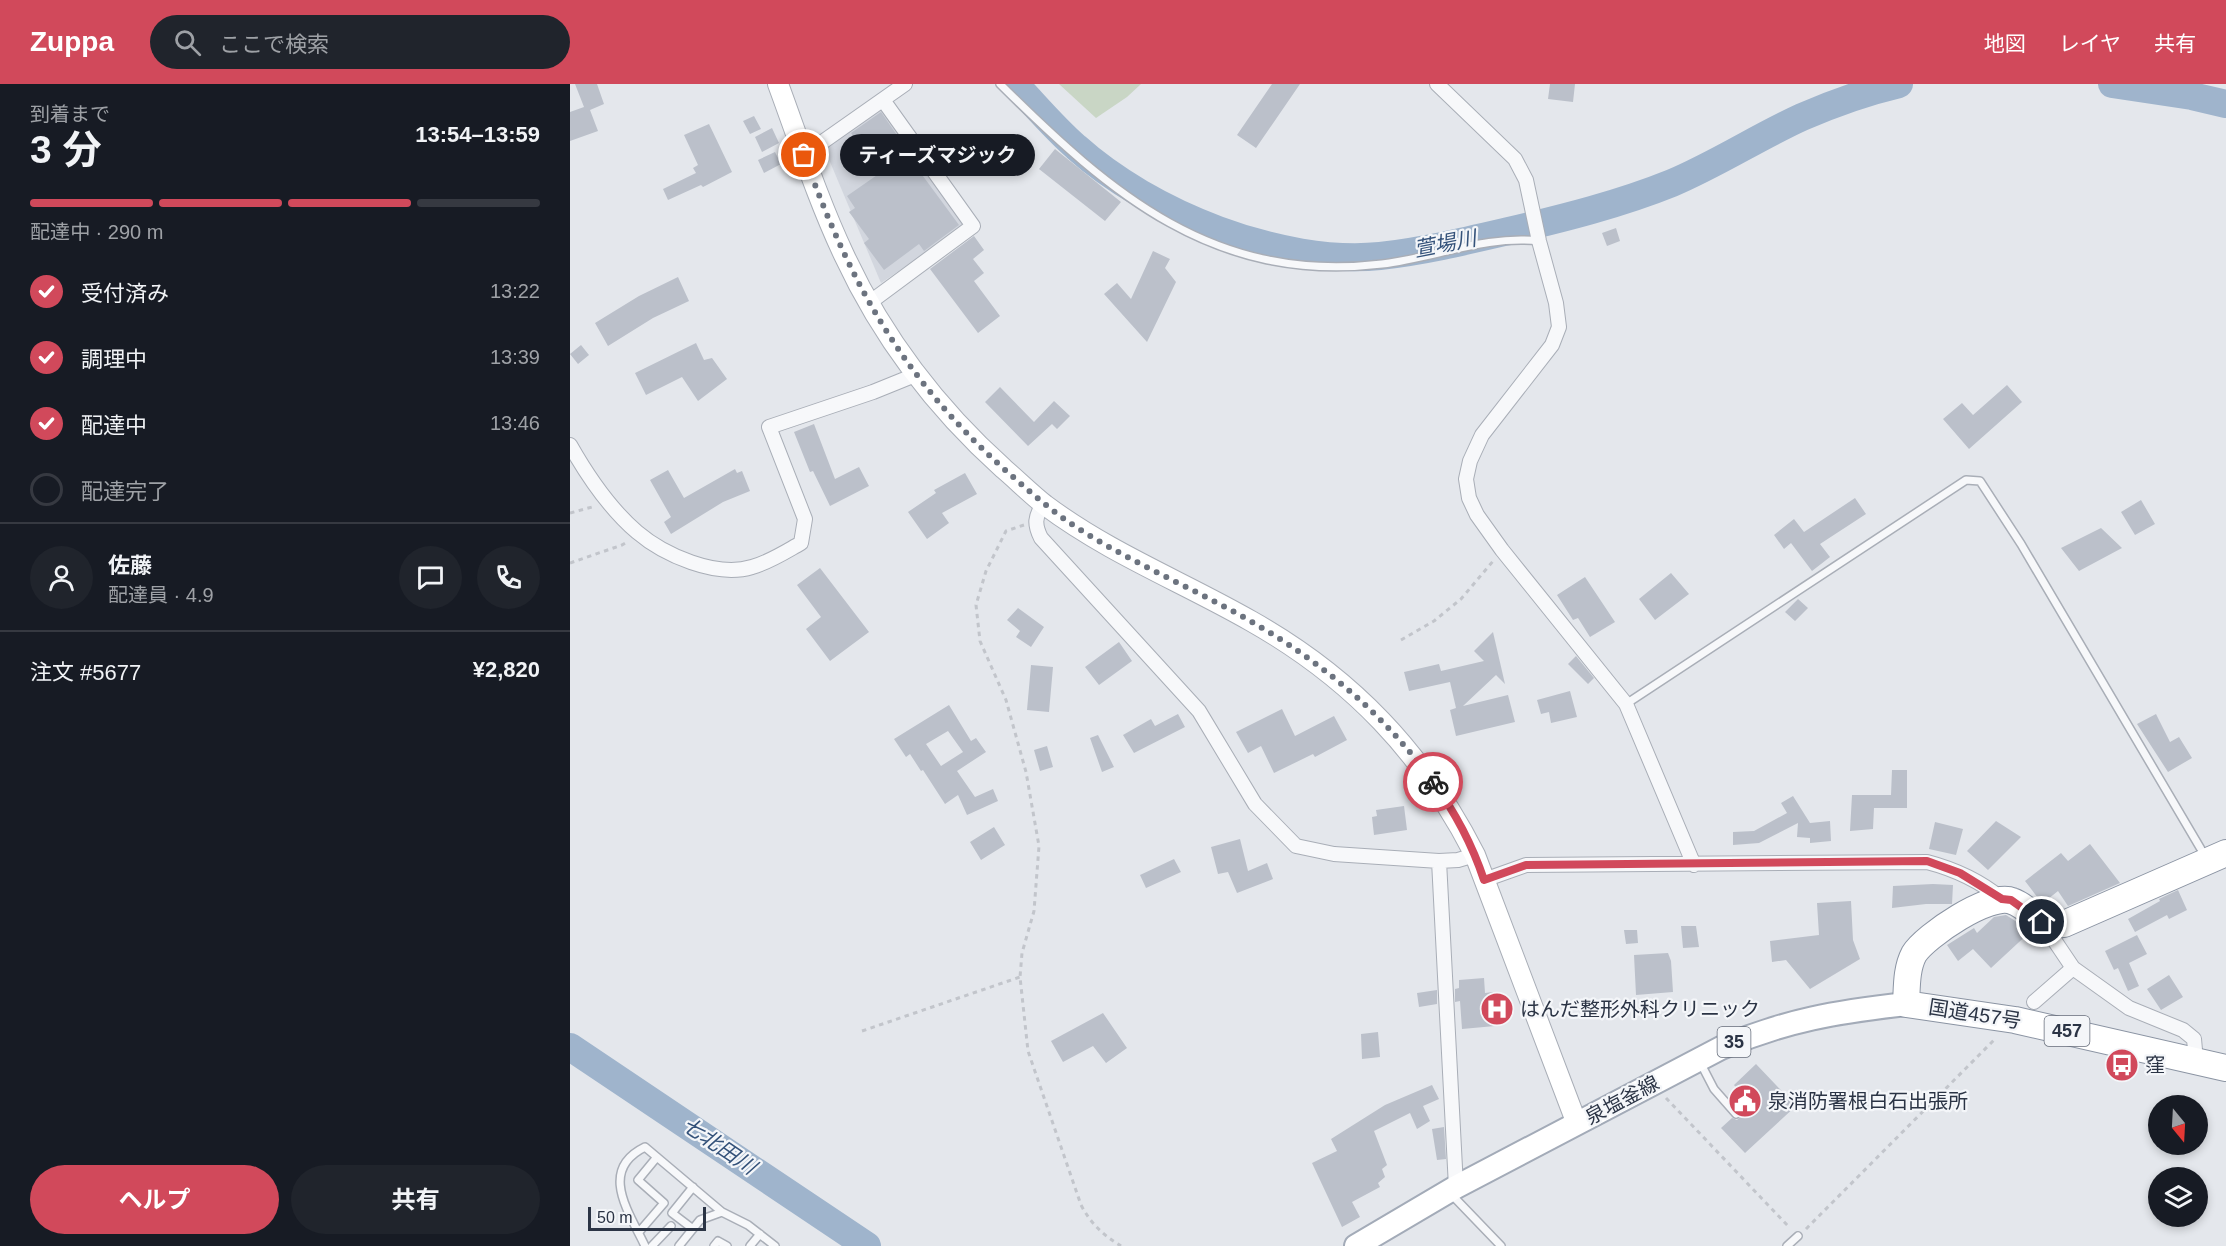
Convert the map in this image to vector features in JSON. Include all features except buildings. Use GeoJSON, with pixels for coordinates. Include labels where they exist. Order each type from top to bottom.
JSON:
{"type":"FeatureCollection","features":[{"type":"Feature","properties":{"kind":"highway"},"geometry":{"type":"LineString","coordinates":[[2002,899],[2011,900],[2042,922],[2054,926],[2064,924],[2217,857]]}},
{"type":"Feature","properties":{"kind":"highway","name":"国道457号"},"geometry":{"type":"LineString","coordinates":[[2002,899],[1980,906],[1923,942],[1908,970],[1906,1004],[1999,1017],[2226,1068]]}},
{"type":"Feature","properties":{"kind":"main road","name":"泉塩釜線"},"geometry":{"type":"LineString","coordinates":[[1356,1246],[1452,1189],[1699,1060],[1756,1033],[1836,1012],[1906,1004]]}},
{"type":"Feature","properties":{"kind":"street"},"geometry":{"type":"LineString","coordinates":[[778,84],[832,228],[869,303],[915,375],[949,417],[1039,512],[1078,528],[1145,567],[1252,622],[1309,658],[1348,688],[1388,725],[1417,759],[1456,816],[1475,855],[1577,1124]]}},
{"type":"Feature","properties":{"kind":"street"},"geometry":{"type":"LineString","coordinates":[[804,155],[905,84]]}},
{"type":"Feature","properties":{"kind":"street"},"geometry":{"type":"LineString","coordinates":[[1437,84],[1515,159],[1526,180],[1538,237],[1556,303],[1559,327],[1552,345],[1482,435],[1470,461],[1466,479],[1470,498],[1477,515],[1502,550],[1626,704],[1694,865]]}},
{"type":"Feature","properties":{"kind":"street"},"geometry":{"type":"LineString","coordinates":[[869,303],[973,226],[883,100]]}},
{"type":"Feature","properties":{"kind":"street"},"geometry":{"type":"LineString","coordinates":[[570,445],[609,502],[637,533],[682,560],[718,569],[750,568],[778,557],[801,543],[806,519],[769,427],[873,392],[915,375]]}},
{"type":"Feature","properties":{"kind":"street"},"geometry":{"type":"LineString","coordinates":[[1039,512],[1041,538],[1199,711],[1255,804],[1296,846],[1334,854],[1439,861],[1458,860],[1475,855]]}},
{"type":"Feature","properties":{"kind":"street"},"geometry":{"type":"LineString","coordinates":[[1439,861],[1452,1189]]}},
{"type":"Feature","properties":{"kind":"street"},"geometry":{"type":"LineString","coordinates":[[1484,880],[1526,865],[1927,861],[1960,873],[2002,899]]}},
{"type":"Feature","properties":{"kind":"street"},"geometry":{"type":"LineString","coordinates":[[2042,922],[2073,968],[2130,1008],[2183,1030],[2194,1039],[2196,1061]]}},
{"type":"Feature","properties":{"kind":"street"},"geometry":{"type":"LineString","coordinates":[[2034,1002],[2073,968]]}},
{"type":"Feature","properties":{"kind":"lane"},"geometry":{"type":"LineString","coordinates":[[999,84],[1054,137],[1110,186],[1184,232],[1250,256],[1287,264],[1358,266],[1447,252],[1479,244],[1538,237]]}},
{"type":"Feature","properties":{"kind":"lane"},"geometry":{"type":"LineString","coordinates":[[1626,704],[1966,480],[1980,481],[2217,857]]}},
{"type":"Feature","properties":{"kind":"lane"},"geometry":{"type":"LineString","coordinates":[[1699,1060],[1714,1089],[1736,1114]]}},
{"type":"Feature","properties":{"kind":"lane"},"geometry":{"type":"LineString","coordinates":[[645,1246],[623,1198],[619,1178],[622,1166],[635,1152],[645,1147],[722,1212],[748,1225],[776,1246]]}},
{"type":"Feature","properties":{"kind":"lane"},"geometry":{"type":"LineString","coordinates":[[639,1232],[664,1203],[638,1180],[657,1157]]}},
{"type":"Feature","properties":{"kind":"lane"},"geometry":{"type":"LineString","coordinates":[[693,1187],[672,1213],[693,1229]]}},
{"type":"Feature","properties":{"kind":"lane"},"geometry":{"type":"LineString","coordinates":[[1452,1189],[1502,1246]]}},
{"type":"Feature","properties":{"kind":"lane"},"geometry":{"type":"LineString","coordinates":[[682,1245],[700,1220],[722,1212]]}},
{"type":"Feature","properties":{"kind":"lane"},"geometry":{"type":"LineString","coordinates":[[652,1246],[671,1226]]}},
{"type":"Feature","properties":{"kind":"lane"},"geometry":{"type":"LineString","coordinates":[[750,1246],[760,1234]]}},
{"type":"Feature","properties":{"kind":"lane"},"geometry":{"type":"LineString","coordinates":[[1787,1246],[1798,1236]]}},
{"type":"Feature","properties":{"kind":"lane"},"geometry":{"type":"LineString","coordinates":[[714,1246],[718,1241],[727,1246]]}},
{"type":"Feature","properties":{"kind":"path"},"geometry":{"type":"LineString","coordinates":[[570,513],[609,502]]}},
{"type":"Feature","properties":{"kind":"path"},"geometry":{"type":"LineString","coordinates":[[1039,512],[1006,531],[986,571],[976,605],[980,641],[1006,700],[1026,772],[1039,846],[1034,911],[1022,952],[1020,978],[1028,1051],[1081,1205],[1091,1223],[1121,1246]]}},
{"type":"Feature","properties":{"kind":"path"},"geometry":{"type":"LineString","coordinates":[[570,563],[622,545],[637,533]]}},
{"type":"Feature","properties":{"kind":"path"},"geometry":{"type":"LineString","coordinates":[[1401,640],[1434,621],[1461,599],[1502,550]]}},
{"type":"Feature","properties":{"kind":"path"},"geometry":{"type":"LineString","coordinates":[[862,1031],[1020,978]]}},
{"type":"Feature","properties":{"kind":"path"},"geometry":{"type":"LineString","coordinates":[[1653,1084],[1798,1236],[1997,1037],[1999,1017]]}},
{"type":"Feature","properties":{"kind":"shaded area"},"geometry":{"type":"Polygon","coordinates":[[[882,105],[965,226],[881,283],[825,150],[882,105]]]}},
{"type":"Feature","properties":{"kind":"green space"},"geometry":{"type":"Polygon","coordinates":[[[1059,84],[1141,84],[1127,97],[1096,118],[1059,84]]]}},
{"type":"Feature","properties":{"kind":"waterway","name":"萱場川"},"geometry":{"type":"LineString","coordinates":[[1015,84],[1076,147],[1106,171],[1140,193],[1218,230],[1260,243],[1301,252],[1342,257],[1380,256],[1429,249],[1571,216],[1612,204],[1689,176],[1814,112],[1862,94],[1899,84]]}},
{"type":"Feature","properties":{"kind":"waterway","name":"萱場川"},"geometry":{"type":"LineString","coordinates":[[2112,84],[2192,96],[2226,104]]}},
{"type":"Feature","properties":{"kind":"waterway","name":"七北田川"},"geometry":{"type":"LineString","coordinates":[[570,1047],[867,1246]]}},
{"type":"Feature","properties":{"kind":"way so far"},"geometry":{"type":"LineString","coordinates":[[804,155],[823,208],[869,303],[891,341],[949,417],[1043,504],[1078,528],[1145,567],[1252,622],[1309,658],[1348,688],[1388,725],[1433,782]]}},
{"type":"Feature","properties":{"kind":"place","name":"ティーズマジック"},"geometry":{"type":"Point","coordinates":[804,155]}},
{"type":"Feature","properties":{"kind":"place","name":"はんだ整形外科クリニック"},"geometry":{"type":"Point","coordinates":[1497,1009]}},
{"type":"Feature","properties":{"kind":"place","name":"窪"},"geometry":{"type":"Point","coordinates":[2122,1065]}},
{"type":"Feature","properties":{"kind":"place","name":"泉消防署根白石出張所"},"geometry":{"type":"Point","coordinates":[1745,1101]}},
{"type":"Feature","properties":{"kind":"route"},"geometry":{"type":"LineString","coordinates":[[1433,782],[1456,816],[1484,880],[1526,865],[1927,861],[1960,873],[1991,890],[2002,899],[2011,900],[2042,922]]}}]}
